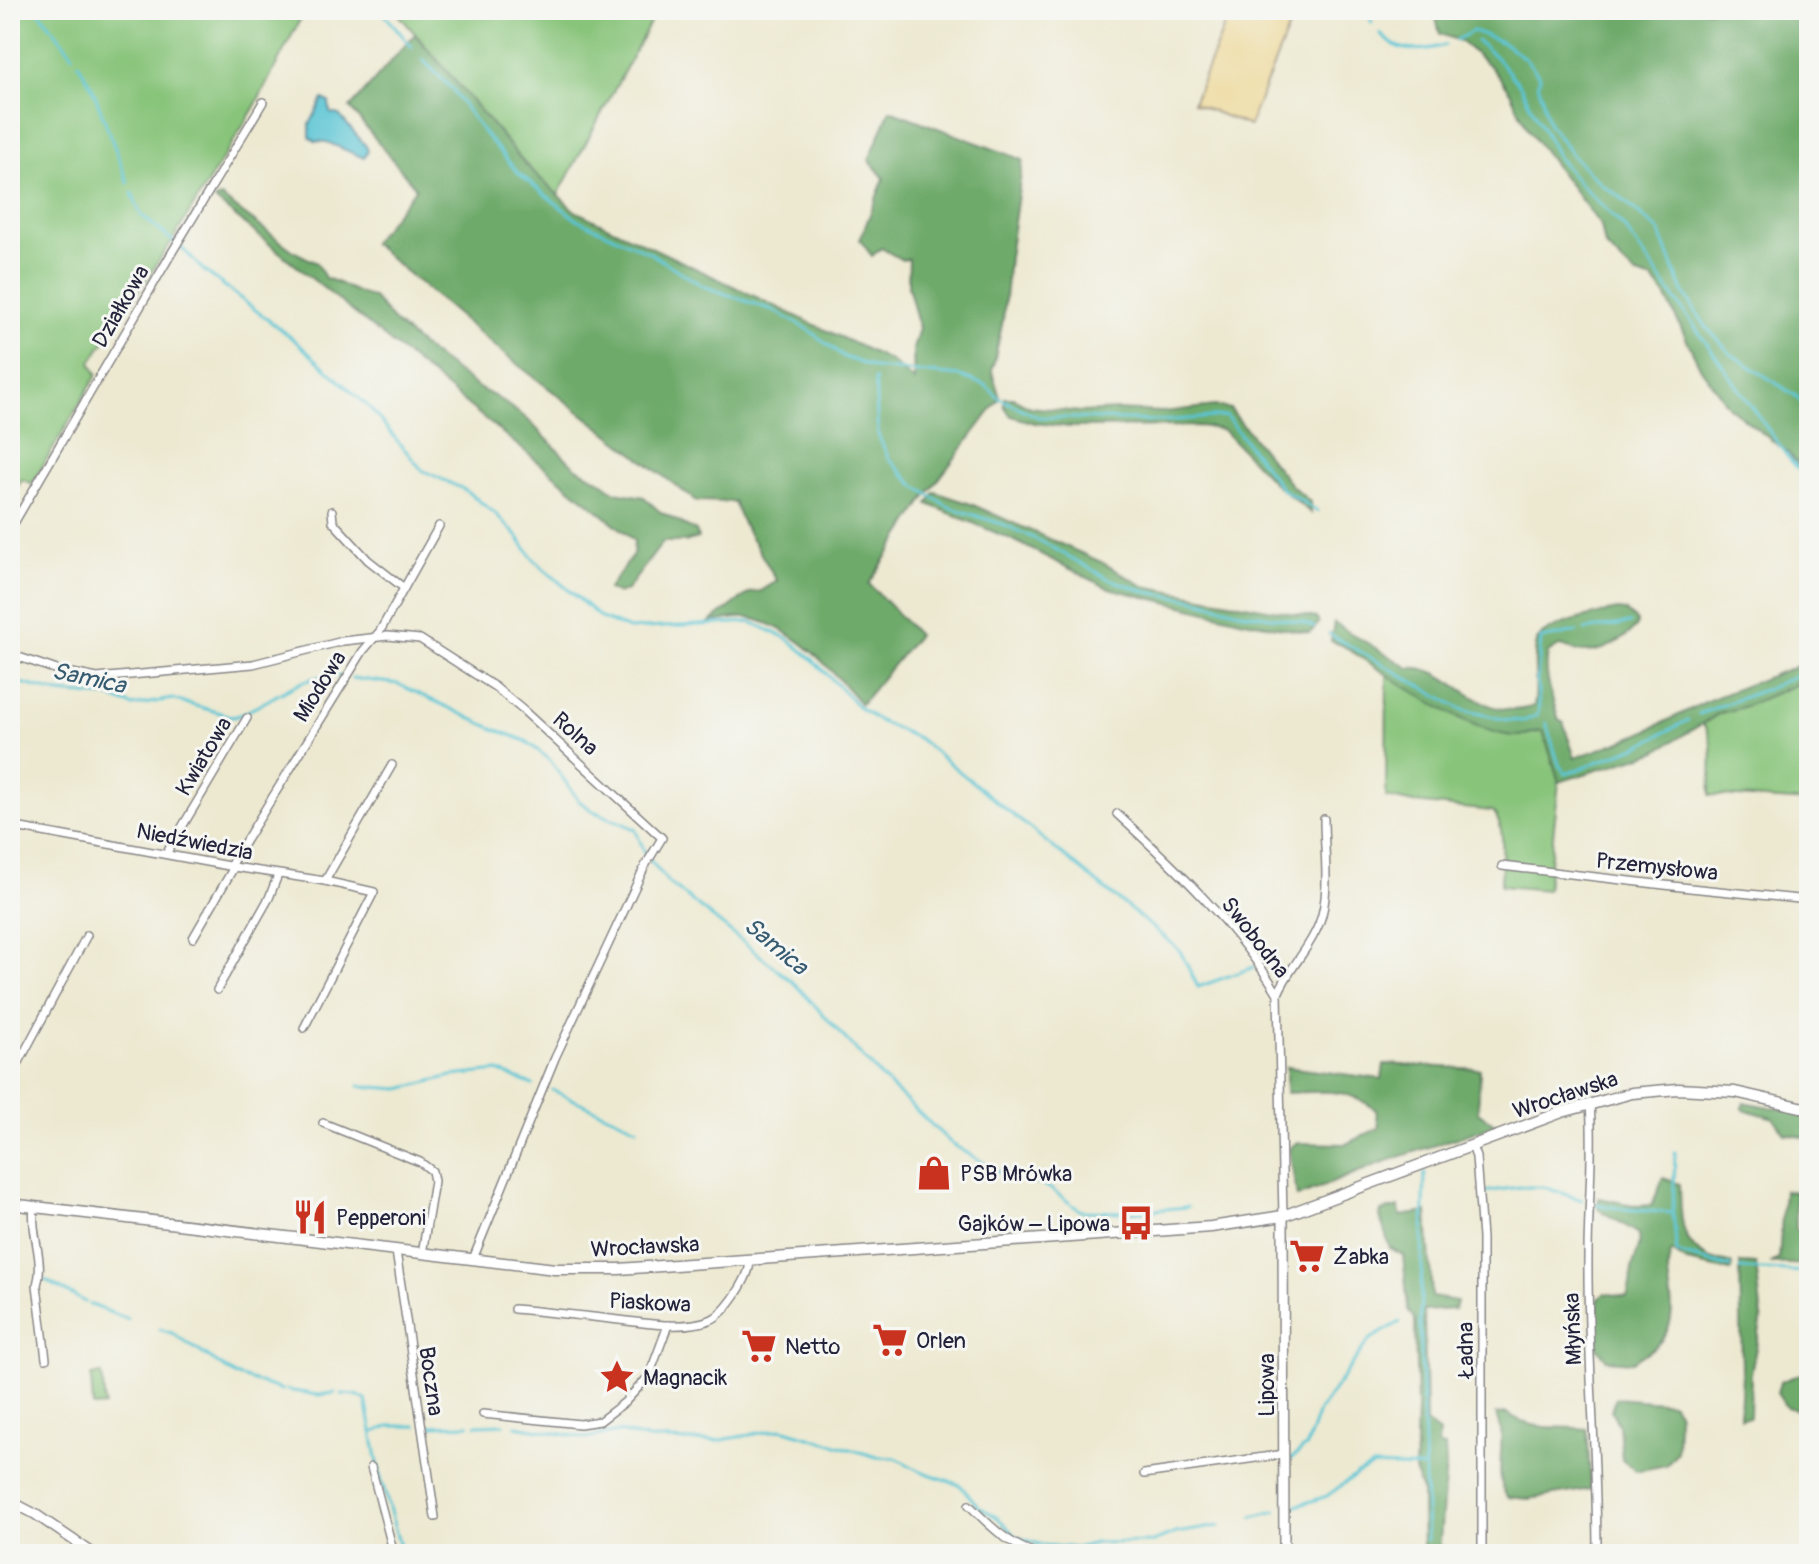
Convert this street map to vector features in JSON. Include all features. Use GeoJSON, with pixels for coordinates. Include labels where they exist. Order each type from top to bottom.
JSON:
{"type":"FeatureCollection","features":[{"type":"Feature","properties":{"kind":"main road","name":"Wrocławska"},"geometry":{"type":"LineString","coordinates":[[10,1204],[422,1254],[582,1270],[750,1261],[1211,1227],[1283,1216],[1590,1104],[1632,1093],[1708,1090],[1747,1094],[1809,1109]]}},
{"type":"Feature","properties":{"kind":"street","name":"Działkowa"},"geometry":{"type":"LineString","coordinates":[[10,530],[263,102]]}},
{"type":"Feature","properties":{"kind":"street"},"geometry":{"type":"LineString","coordinates":[[332,511],[333,522],[368,560],[404,588]]}},
{"type":"Feature","properties":{"kind":"street","name":"Miodowa"},"geometry":{"type":"LineString","coordinates":[[193,938],[232,867],[371,638],[380,631],[439,526]]}},
{"type":"Feature","properties":{"kind":"street","name":"Rolna"},"geometry":{"type":"LineString","coordinates":[[10,654],[57,670],[97,678],[253,664],[343,641],[388,636],[420,639],[495,687],[576,757],[662,838],[555,1058],[473,1259]]}},
{"type":"Feature","properties":{"kind":"street","name":"Kwiatowa"},"geometry":{"type":"LineString","coordinates":[[166,854],[247,718]]}},
{"type":"Feature","properties":{"kind":"street"},"geometry":{"type":"LineString","coordinates":[[325,881],[392,765]]}},
{"type":"Feature","properties":{"kind":"street","name":"Swobodna"},"geometry":{"type":"LineString","coordinates":[[1117,814],[1189,882],[1265,973],[1278,994],[1283,1216]]}},
{"type":"Feature","properties":{"kind":"street"},"geometry":{"type":"LineString","coordinates":[[1278,994],[1285,977],[1303,955],[1319,925],[1326,899],[1324,819]]}},
{"type":"Feature","properties":{"kind":"street","name":"Niedźwiedzia"},"geometry":{"type":"LineString","coordinates":[[10,826],[374,892],[304,1028]]}},
{"type":"Feature","properties":{"kind":"street","name":"Przemysłowa"},"geometry":{"type":"LineString","coordinates":[[1502,866],[1809,900]]}},
{"type":"Feature","properties":{"kind":"street"},"geometry":{"type":"LineString","coordinates":[[217,990],[269,898],[278,875]]}},
{"type":"Feature","properties":{"kind":"street"},"geometry":{"type":"LineString","coordinates":[[10,1079],[87,935]]}},
{"type":"Feature","properties":{"kind":"street","name":"Młyńska"},"geometry":{"type":"LineString","coordinates":[[1590,1104],[1588,1256],[1597,1554]]}},
{"type":"Feature","properties":{"kind":"street"},"geometry":{"type":"LineString","coordinates":[[323,1123],[420,1162],[432,1171],[434,1181],[422,1254]]}},
{"type":"Feature","properties":{"kind":"street","name":"Ładna"},"geometry":{"type":"LineString","coordinates":[[1472,1146],[1476,1157],[1482,1238],[1482,1554]]}},
{"type":"Feature","properties":{"kind":"street"},"geometry":{"type":"LineString","coordinates":[[34,1207],[40,1275],[37,1285],[46,1359]]}},
{"type":"Feature","properties":{"kind":"street","name":"Lipowa"},"geometry":{"type":"LineString","coordinates":[[1283,1216],[1284,1554]]}},
{"type":"Feature","properties":{"kind":"street","name":"Boczna"},"geometry":{"type":"LineString","coordinates":[[396,1251],[435,1517]]}},
{"type":"Feature","properties":{"kind":"street","name":"Piaskowa"},"geometry":{"type":"LineString","coordinates":[[514,1309],[668,1325],[714,1319],[748,1275],[750,1261]]}},
{"type":"Feature","properties":{"kind":"street"},"geometry":{"type":"LineString","coordinates":[[483,1414],[580,1424],[600,1421],[625,1402],[649,1376],[668,1325]]}},
{"type":"Feature","properties":{"kind":"street"},"geometry":{"type":"LineString","coordinates":[[1144,1474],[1284,1454]]}},
{"type":"Feature","properties":{"kind":"street"},"geometry":{"type":"LineString","coordinates":[[371,1467],[394,1554]]}},
{"type":"Feature","properties":{"kind":"street"},"geometry":{"type":"LineString","coordinates":[[10,1501],[94,1554]]}},
{"type":"Feature","properties":{"kind":"street"},"geometry":{"type":"LineString","coordinates":[[969,1505],[1012,1544],[1038,1554]]}},
{"type":"Feature","properties":{"kind":"green space"},"geometry":{"type":"Polygon","coordinates":[[[10,10],[305,10],[254,108],[170,244],[91,362],[97,375],[32,484],[22,479],[10,500],[10,10]]]}},
{"type":"Feature","properties":{"kind":"green space"},"geometry":{"type":"Polygon","coordinates":[[[395,10],[657,10],[558,195],[526,165],[395,10]]]}},
{"type":"Feature","properties":{"kind":"green space"},"geometry":{"type":"Polygon","coordinates":[[[1434,10],[1809,10],[1809,477],[1789,454],[1729,407],[1701,369],[1666,297],[1653,280],[1634,274],[1605,246],[1601,226],[1528,130],[1510,92],[1491,67],[1460,41],[1440,34],[1434,10]]]}},
{"type":"Feature","properties":{"kind":"green space"},"geometry":{"type":"Polygon","coordinates":[[[415,34],[526,165],[575,211],[891,361],[914,381],[913,349],[919,328],[908,286],[909,259],[902,260],[881,248],[872,256],[860,240],[884,178],[869,160],[890,110],[1023,160],[1003,320],[992,371],[1000,398],[927,495],[869,584],[918,635],[861,704],[826,665],[785,632],[749,618],[710,622],[749,593],[761,591],[777,581],[743,524],[734,502],[696,501],[504,354],[372,243],[416,188],[350,108],[415,34]]]}},
{"type":"Feature","properties":{"kind":"green space"},"geometry":{"type":"Polygon","coordinates":[[[221,197],[295,252],[317,263],[325,278],[373,297],[395,323],[422,346],[526,418],[575,467],[615,492],[644,497],[659,511],[696,531],[698,538],[685,542],[663,542],[627,590],[618,594],[608,589],[633,555],[634,541],[215,200],[221,197]]]}},
{"type":"Feature","properties":{"kind":"green space"},"geometry":{"type":"Polygon","coordinates":[[[1005,398],[1013,398],[1030,407],[1081,412],[1163,412],[1215,406],[1230,409],[1291,485],[1310,502],[1311,513],[1273,482],[1223,430],[1201,426],[1070,427],[1035,423],[1011,416],[1004,406],[1005,398]]]}},
{"type":"Feature","properties":{"kind":"green space"},"geometry":{"type":"Polygon","coordinates":[[[935,492],[971,504],[1101,562],[1144,586],[1316,618],[1319,623],[1310,633],[1244,621],[1108,588],[1013,540],[928,504],[935,492]]]}},
{"type":"Feature","properties":{"kind":"green space"},"geometry":{"type":"Polygon","coordinates":[[[1625,611],[1637,621],[1637,626],[1620,641],[1591,652],[1559,646],[1548,653],[1549,687],[1575,758],[1640,734],[1709,700],[1809,661],[1809,679],[1743,707],[1720,713],[1655,752],[1559,782],[1543,731],[1519,736],[1500,734],[1478,726],[1428,701],[1331,641],[1334,623],[1409,668],[1424,669],[1481,701],[1497,708],[1514,710],[1534,706],[1535,650],[1541,636],[1573,621],[1625,611]]]}},
{"type":"Feature","properties":{"kind":"green space"},"geometry":{"type":"Polygon","coordinates":[[[1387,674],[1460,719],[1519,736],[1544,731],[1559,782],[1547,890],[1501,886],[1502,836],[1492,811],[1386,797],[1387,674]]]}},
{"type":"Feature","properties":{"kind":"green space"},"geometry":{"type":"Polygon","coordinates":[[[1809,679],[1809,894],[1804,893],[1806,802],[1710,795],[1711,748],[1703,724],[1720,713],[1743,707],[1809,679]]]}},
{"type":"Feature","properties":{"kind":"green space"},"geometry":{"type":"Polygon","coordinates":[[[1384,1064],[1480,1069],[1478,1112],[1496,1125],[1378,1164],[1297,1197],[1289,1149],[1296,1143],[1346,1144],[1379,1128],[1376,1110],[1354,1097],[1333,1092],[1286,1093],[1286,1067],[1382,1079],[1384,1064]]]}},
{"type":"Feature","properties":{"kind":"green space"},"geometry":{"type":"Polygon","coordinates":[[[1744,1102],[1801,1113],[1809,1118],[1809,1138],[1785,1134],[1774,1118],[1743,1109],[1744,1102]]]}},
{"type":"Feature","properties":{"kind":"green space"},"geometry":{"type":"Polygon","coordinates":[[[1663,1178],[1680,1184],[1683,1225],[1691,1243],[1707,1257],[1732,1264],[1731,1271],[1687,1262],[1672,1252],[1668,1272],[1671,1315],[1663,1338],[1633,1362],[1607,1360],[1597,1348],[1598,1299],[1605,1293],[1627,1297],[1639,1247],[1639,1234],[1598,1209],[1599,1198],[1638,1206],[1652,1205],[1663,1178]]]}},
{"type":"Feature","properties":{"kind":"green space"},"geometry":{"type":"Polygon","coordinates":[[[1784,1190],[1796,1192],[1796,1230],[1804,1234],[1809,1227],[1809,1265],[1770,1263],[1779,1259],[1784,1190]]]}},
{"type":"Feature","properties":{"kind":"green space"},"geometry":{"type":"Polygon","coordinates":[[[1399,1207],[1400,1216],[1427,1212],[1432,1297],[1457,1301],[1455,1309],[1424,1311],[1426,1423],[1439,1433],[1438,1446],[1445,1447],[1439,1553],[1423,1554],[1422,1491],[1415,1474],[1415,1320],[1408,1310],[1403,1255],[1390,1248],[1380,1217],[1381,1211],[1399,1207]]]}},
{"type":"Feature","properties":{"kind":"green space"},"geometry":{"type":"Polygon","coordinates":[[[1740,1263],[1756,1264],[1762,1318],[1751,1373],[1750,1417],[1740,1418],[1742,1373],[1740,1263]]]}},
{"type":"Feature","properties":{"kind":"green space"},"geometry":{"type":"Polygon","coordinates":[[[1809,1371],[1809,1414],[1786,1407],[1777,1393],[1780,1382],[1809,1371]]]}},
{"type":"Feature","properties":{"kind":"green space"},"geometry":{"type":"Polygon","coordinates":[[[102,1374],[105,1406],[93,1407],[91,1376],[102,1374]]]}},
{"type":"Feature","properties":{"kind":"green space"},"geometry":{"type":"Polygon","coordinates":[[[1616,1398],[1673,1403],[1678,1415],[1677,1452],[1666,1465],[1636,1471],[1622,1460],[1619,1426],[1611,1410],[1616,1398]]]}},
{"type":"Feature","properties":{"kind":"green space"},"geometry":{"type":"Polygon","coordinates":[[[1507,1413],[1537,1426],[1587,1429],[1591,1489],[1529,1499],[1507,1497],[1500,1477],[1501,1434],[1496,1414],[1507,1413]]]}},
{"type":"Feature","properties":{"kind":"sand"},"geometry":{"type":"Polygon","coordinates":[[[1231,10],[1248,10],[1289,27],[1249,126],[1193,103],[1231,10]]]}},
{"type":"Feature","properties":{"kind":"water"},"geometry":{"type":"Polygon","coordinates":[[[323,99],[329,102],[330,113],[339,115],[366,146],[368,151],[364,158],[310,137],[310,124],[323,99]]]}},
{"type":"Feature","properties":{"kind":"waterway"},"geometry":{"type":"LineString","coordinates":[[38,10],[73,55]]}},
{"type":"Feature","properties":{"kind":"waterway"},"geometry":{"type":"LineString","coordinates":[[381,10],[412,47]]}},
{"type":"Feature","properties":{"kind":"waterway"},"geometry":{"type":"LineString","coordinates":[[1367,10],[1372,23]]}},
{"type":"Feature","properties":{"kind":"waterway"},"geometry":{"type":"LineString","coordinates":[[1474,18],[1475,10]]}},
{"type":"Feature","properties":{"kind":"waterway"},"geometry":{"type":"LineString","coordinates":[[1456,40],[1473,31],[1493,38],[1527,61],[1540,78],[1538,83],[1549,124],[1574,157],[1603,186],[1659,231],[1683,292],[1707,328],[1731,354],[1796,396],[1809,411]]}},
{"type":"Feature","properties":{"kind":"waterway"},"geometry":{"type":"LineString","coordinates":[[1380,33],[1394,45],[1410,50],[1445,45]]}},
{"type":"Feature","properties":{"kind":"waterway"},"geometry":{"type":"LineString","coordinates":[[1477,41],[1519,84],[1559,159],[1623,226],[1787,456],[1809,481]]}},
{"type":"Feature","properties":{"kind":"waterway"},"geometry":{"type":"LineString","coordinates":[[422,59],[452,89],[518,173],[576,219],[650,253],[703,286],[772,310],[806,328],[844,357],[875,368],[960,376],[985,385],[999,398],[1038,417],[1161,421],[1226,416],[1282,489],[1317,511]]}},
{"type":"Feature","properties":{"kind":"waterway"},"geometry":{"type":"LineString","coordinates":[[78,63],[92,87],[128,183]]}},
{"type":"Feature","properties":{"kind":"waterway"},"geometry":{"type":"LineString","coordinates":[[132,193],[141,215],[201,268],[293,339],[369,407],[422,470],[465,490],[496,514],[535,561],[601,618],[629,629],[751,622],[788,639],[860,708],[879,721],[918,738],[1168,940],[1180,951],[1198,987],[1254,967]]}},
{"type":"Feature","properties":{"kind":"waterway"},"geometry":{"type":"LineString","coordinates":[[875,379],[878,435],[889,459],[914,485],[949,507],[1005,525],[1109,579],[1147,592],[1314,627]]}},
{"type":"Feature","properties":{"kind":"waterway"},"geometry":{"type":"LineString","coordinates":[[1585,630],[1630,623]]}},
{"type":"Feature","properties":{"kind":"waterway"},"geometry":{"type":"LineString","coordinates":[[1329,634],[1463,710],[1524,721],[1537,715],[1539,710],[1537,680],[1541,639],[1577,632]]}},
{"type":"Feature","properties":{"kind":"waterway"},"geometry":{"type":"LineString","coordinates":[[1699,714],[1774,686],[1809,669]]}},
{"type":"Feature","properties":{"kind":"waterway","name":"Samica"},"geometry":{"type":"LineString","coordinates":[[10,680],[59,693],[110,697],[133,706],[172,699],[234,717],[299,684],[326,676],[340,676]]}},
{"type":"Feature","properties":{"kind":"waterway","name":"Samica"},"geometry":{"type":"LineString","coordinates":[[352,678],[398,684],[526,741],[550,760],[579,801],[593,811],[635,829],[646,855],[668,882],[793,982],[883,1079],[952,1144],[999,1172],[1048,1187],[1081,1211],[1131,1212],[1187,1207]]}},
{"type":"Feature","properties":{"kind":"waterway"},"geometry":{"type":"LineString","coordinates":[[1546,723],[1559,765],[1566,774],[1643,744],[1688,720]]}},
{"type":"Feature","properties":{"kind":"waterway"},"geometry":{"type":"LineString","coordinates":[[359,1086],[400,1089],[452,1076],[498,1071],[533,1085]]}},
{"type":"Feature","properties":{"kind":"waterway"},"geometry":{"type":"LineString","coordinates":[[552,1090],[637,1128]]}},
{"type":"Feature","properties":{"kind":"waterway"},"geometry":{"type":"LineString","coordinates":[[1675,1152],[1673,1213],[1677,1253],[1730,1267]]}},
{"type":"Feature","properties":{"kind":"waterway"},"geometry":{"type":"LineString","coordinates":[[1425,1173],[1420,1321],[1427,1540]]}},
{"type":"Feature","properties":{"kind":"waterway"},"geometry":{"type":"LineString","coordinates":[[1483,1192],[1544,1187],[1582,1200]]}},
{"type":"Feature","properties":{"kind":"waterway"},"geometry":{"type":"LineString","coordinates":[[1596,1204],[1673,1213]]}},
{"type":"Feature","properties":{"kind":"waterway"},"geometry":{"type":"LineString","coordinates":[[1740,1269],[1809,1272]]}},
{"type":"Feature","properties":{"kind":"waterway"},"geometry":{"type":"LineString","coordinates":[[45,1280],[85,1302]]}},
{"type":"Feature","properties":{"kind":"waterway"},"geometry":{"type":"LineString","coordinates":[[89,1304],[127,1319]]}},
{"type":"Feature","properties":{"kind":"waterway"},"geometry":{"type":"LineString","coordinates":[[1291,1459],[1307,1446],[1319,1411],[1369,1340],[1400,1322]]}},
{"type":"Feature","properties":{"kind":"waterway"},"geometry":{"type":"LineString","coordinates":[[159,1329],[172,1333],[235,1375],[282,1390]]}},
{"type":"Feature","properties":{"kind":"waterway"},"geometry":{"type":"LineString","coordinates":[[287,1390],[317,1395],[335,1393]]}},
{"type":"Feature","properties":{"kind":"waterway"},"geometry":{"type":"LineString","coordinates":[[342,1394],[356,1395],[366,1400],[381,1479],[402,1554]]}},
{"type":"Feature","properties":{"kind":"waterway"},"geometry":{"type":"LineString","coordinates":[[476,1425],[504,1424]]}},
{"type":"Feature","properties":{"kind":"waterway"},"geometry":{"type":"LineString","coordinates":[[426,1426],[469,1425]]}},
{"type":"Feature","properties":{"kind":"waterway"},"geometry":{"type":"LineString","coordinates":[[373,1433],[389,1426],[416,1426]]}},
{"type":"Feature","properties":{"kind":"waterway"},"geometry":{"type":"LineString","coordinates":[[516,1426],[586,1438],[619,1432],[649,1439],[689,1441],[716,1441],[782,1429],[877,1457],[896,1458],[918,1470],[960,1485],[979,1507],[997,1517],[1017,1537],[1042,1545],[1077,1548],[1095,1543],[1153,1542],[1176,1533],[1220,1526]]}},
{"type":"Feature","properties":{"kind":"waterway"},"geometry":{"type":"LineString","coordinates":[[1290,1508],[1327,1496],[1373,1466],[1424,1468]]}},
{"type":"Feature","properties":{"kind":"waterway"},"geometry":{"type":"LineString","coordinates":[[1253,1517],[1276,1511]]}},
{"type":"Feature","properties":{"kind":"place","name":"PSB Mrówka"},"geometry":{"type":"Point","coordinates":[934,1173]}},
{"type":"Feature","properties":{"kind":"place","name":"Pepperoni"},"geometry":{"type":"Point","coordinates":[310,1217]}},
{"type":"Feature","properties":{"kind":"place","name":"Gajków – Lipowa"},"geometry":{"type":"Point","coordinates":[1136,1223]}},
{"type":"Feature","properties":{"kind":"place","name":"Żabka"},"geometry":{"type":"Point","coordinates":[1307,1256]}},
{"type":"Feature","properties":{"kind":"place","name":"Orlen"},"geometry":{"type":"Point","coordinates":[890,1340]}},
{"type":"Feature","properties":{"kind":"place","name":"Netto"},"geometry":{"type":"Point","coordinates":[759,1346]}},
{"type":"Feature","properties":{"kind":"place","name":"Magnacik"},"geometry":{"type":"Point","coordinates":[617,1377]}}]}
